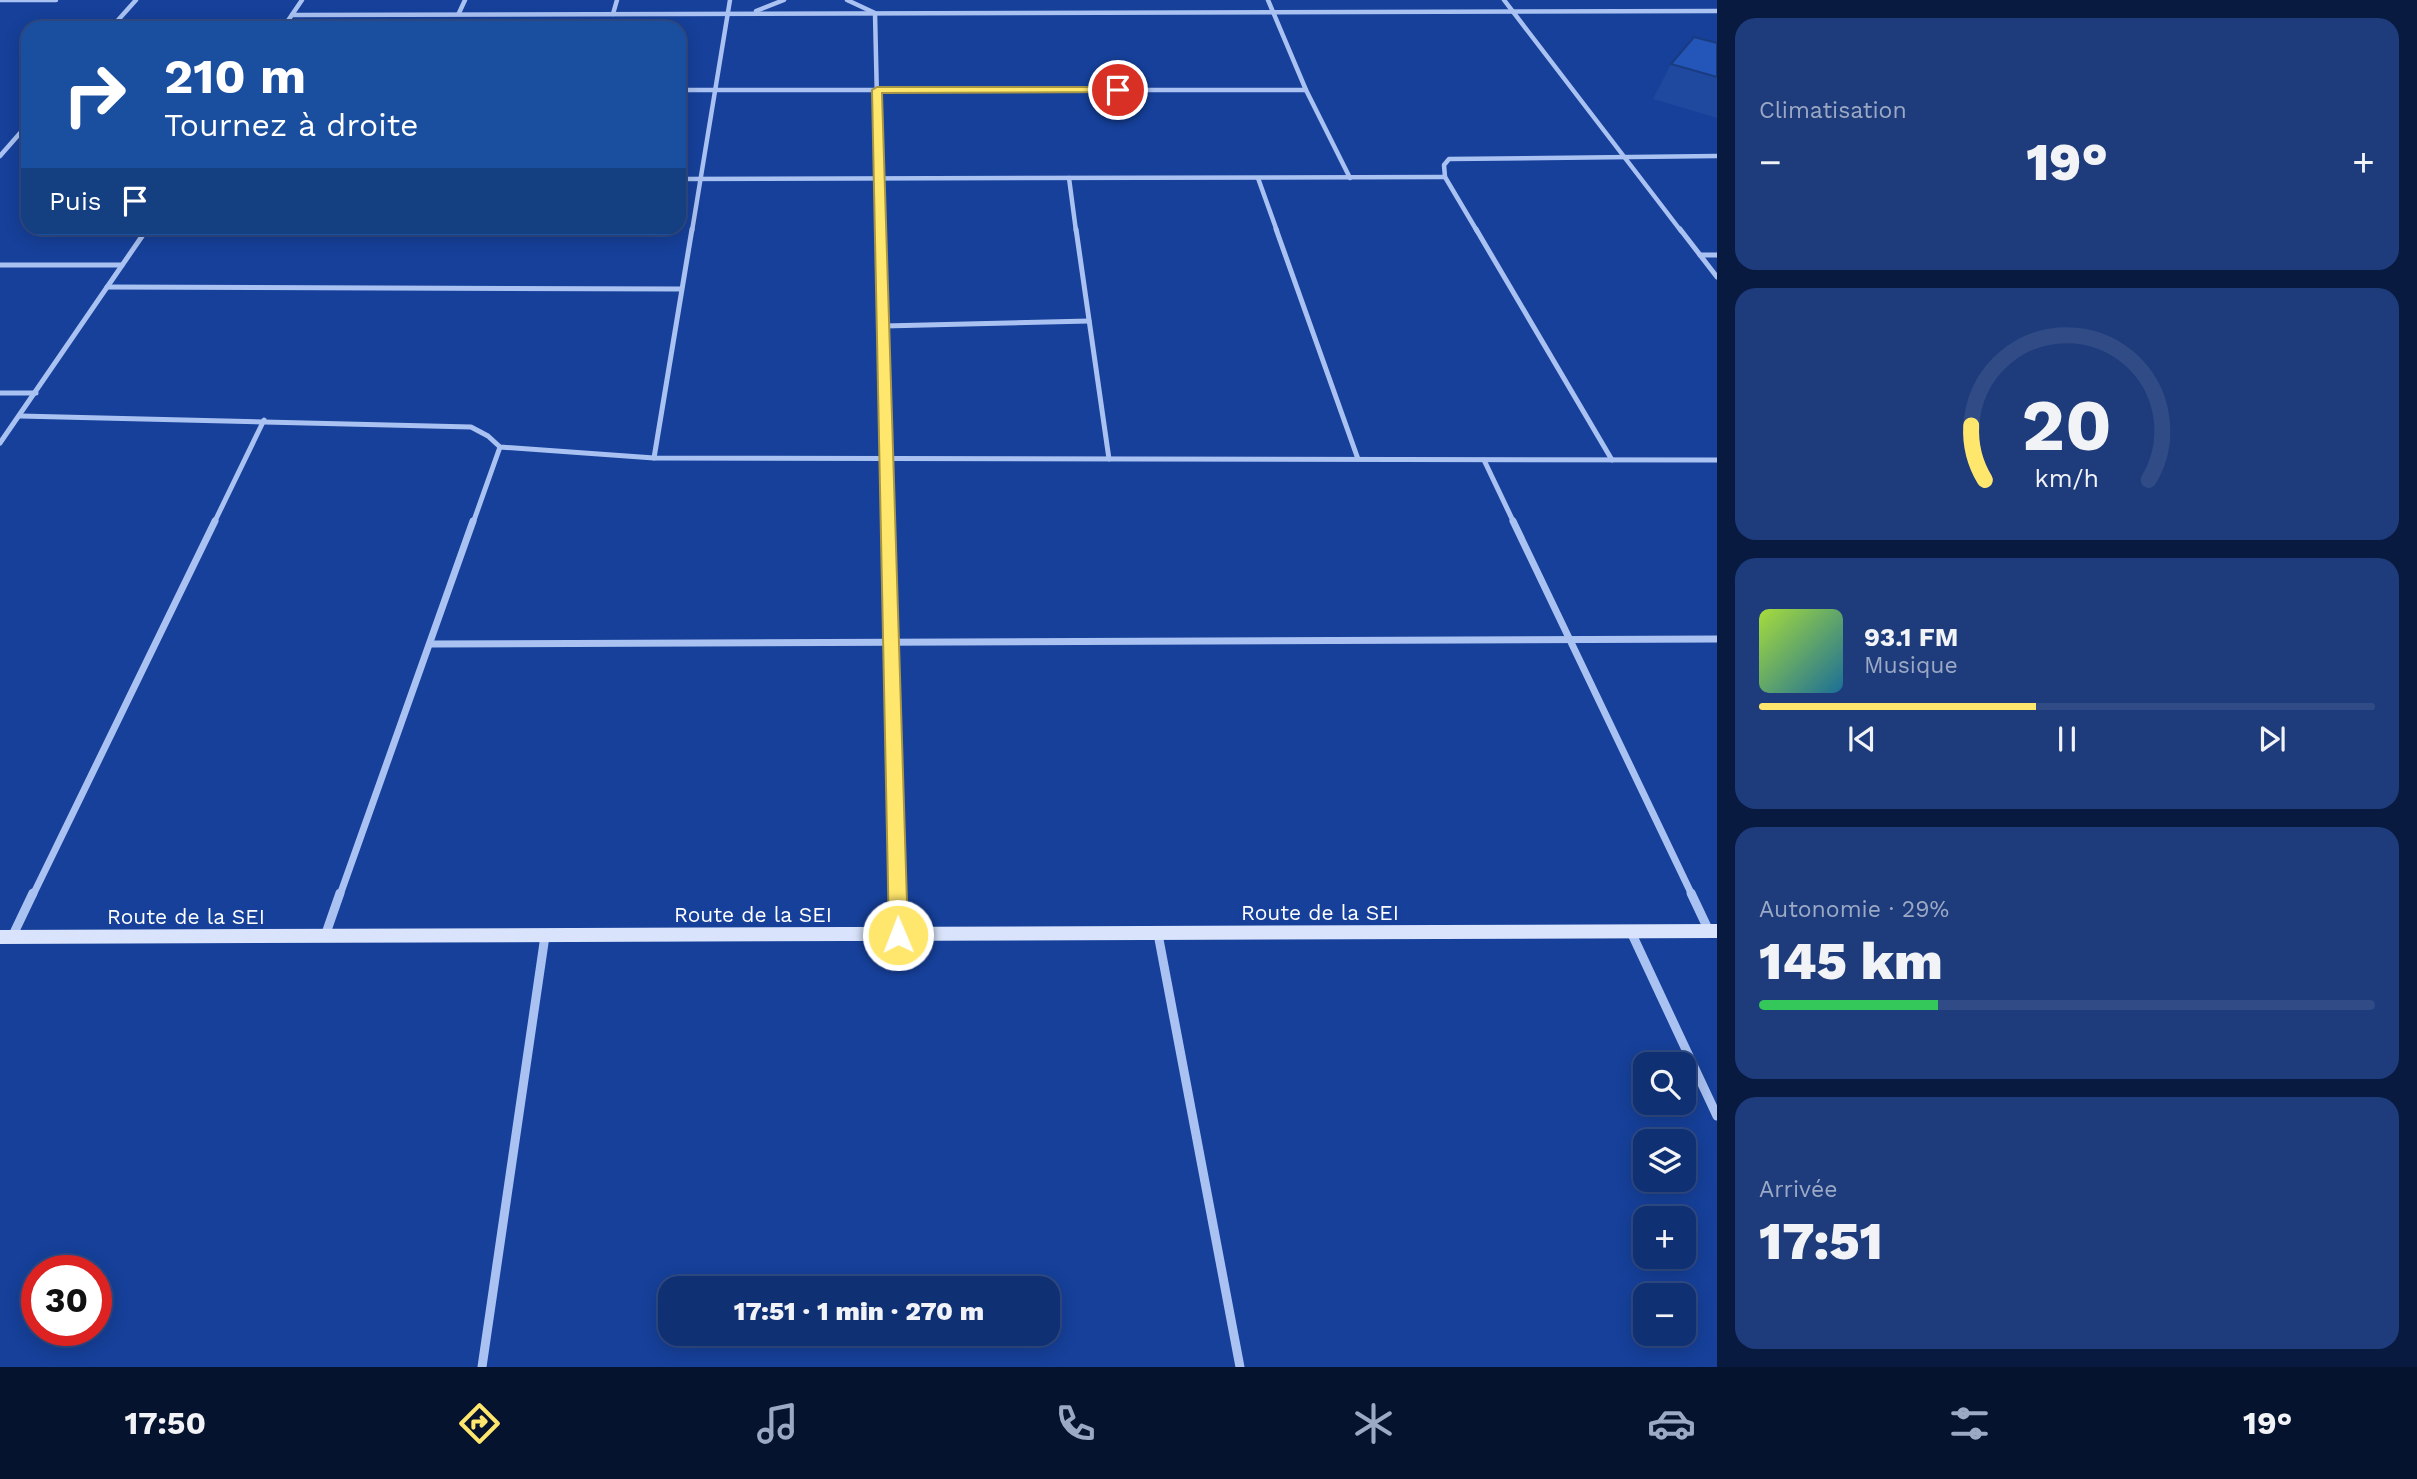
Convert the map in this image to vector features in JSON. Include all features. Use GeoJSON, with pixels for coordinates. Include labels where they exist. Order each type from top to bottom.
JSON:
{"type":"FeatureCollection","features":[{"type":"Feature","properties":{"kind":"street"},"geometry":{"type":"LineString","coordinates":[[0,0],[56,0]]}},
{"type":"Feature","properties":{"kind":"street"},"geometry":{"type":"LineString","coordinates":[[117,21],[136,0]]}},
{"type":"Feature","properties":{"kind":"street"},"geometry":{"type":"LineString","coordinates":[[288,21],[302,0]]}},
{"type":"Feature","properties":{"kind":"street"},"geometry":{"type":"LineString","coordinates":[[459,13],[465,0]]}},
{"type":"Feature","properties":{"kind":"street"},"geometry":{"type":"LineString","coordinates":[[613,14],[617,0]]}},
{"type":"Feature","properties":{"kind":"street"},"geometry":{"type":"LineString","coordinates":[[653,458],[730,0]]}},
{"type":"Feature","properties":{"kind":"street"},"geometry":{"type":"LineString","coordinates":[[750,13],[784,0]]}},
{"type":"Feature","properties":{"kind":"street"},"geometry":{"type":"LineString","coordinates":[[846,0],[875,13]]}},
{"type":"Feature","properties":{"kind":"street"},"geometry":{"type":"LineString","coordinates":[[1268,0],[1306,90],[1350,178]]}},
{"type":"Feature","properties":{"kind":"street"},"geometry":{"type":"LineString","coordinates":[[1504,0],[1717,277]]}},
{"type":"Feature","properties":{"kind":"street"},"geometry":{"type":"LineString","coordinates":[[292,15],[1717,11]]}},
{"type":"Feature","properties":{"kind":"street"},"geometry":{"type":"LineString","coordinates":[[875,13],[898,935]]}},
{"type":"Feature","properties":{"kind":"street"},"geometry":{"type":"LineString","coordinates":[[686,90],[1306,90]]}},
{"type":"Feature","properties":{"kind":"street"},"geometry":{"type":"LineString","coordinates":[[0,156],[21,132]]}},
{"type":"Feature","properties":{"kind":"street"},"geometry":{"type":"LineString","coordinates":[[1612,460],[1445,177],[1444,164],[1449,159],[1459,157],[1717,156]]}},
{"type":"Feature","properties":{"kind":"street"},"geometry":{"type":"LineString","coordinates":[[686,179],[1445,177]]}},
{"type":"Feature","properties":{"kind":"street"},"geometry":{"type":"LineString","coordinates":[[1069,178],[1109,459]]}},
{"type":"Feature","properties":{"kind":"street"},"geometry":{"type":"LineString","coordinates":[[1258,178],[1358,459]]}},
{"type":"Feature","properties":{"kind":"street"},"geometry":{"type":"LineString","coordinates":[[0,443],[143,235]]}},
{"type":"Feature","properties":{"kind":"street"},"geometry":{"type":"LineString","coordinates":[[1700,255],[1717,255]]}},
{"type":"Feature","properties":{"kind":"street"},"geometry":{"type":"LineString","coordinates":[[0,265],[122,265]]}},
{"type":"Feature","properties":{"kind":"street"},"geometry":{"type":"LineString","coordinates":[[107,287],[681,289]]}},
{"type":"Feature","properties":{"kind":"street"},"geometry":{"type":"LineString","coordinates":[[884,326],[1089,321]]}},
{"type":"Feature","properties":{"kind":"street"},"geometry":{"type":"LineString","coordinates":[[0,393],[36,393]]}},
{"type":"Feature","properties":{"kind":"street"},"geometry":{"type":"LineString","coordinates":[[20,416],[471,427],[488,436],[500,447],[653,458],[1717,460]]}},
{"type":"Feature","properties":{"kind":"street"},"geometry":{"type":"LineString","coordinates":[[6,937],[264,420]]}},
{"type":"Feature","properties":{"kind":"street"},"geometry":{"type":"LineString","coordinates":[[325,936],[500,447]]}},
{"type":"Feature","properties":{"kind":"street"},"geometry":{"type":"LineString","coordinates":[[1484,460],[1713,931]]}},
{"type":"Feature","properties":{"kind":"street"},"geometry":{"type":"LineString","coordinates":[[431,644],[891,640],[1717,639]]}},
{"type":"Feature","properties":{"kind":"street"},"geometry":{"type":"LineString","coordinates":[[1631,931],[1717,1116]]}},
{"type":"Feature","properties":{"kind":"street","name":"Route de la SEI"},"geometry":{"type":"LineString","coordinates":[[6,937],[1713,931]]}},
{"type":"Feature","properties":{"kind":"street"},"geometry":{"type":"LineString","coordinates":[[1158,934],[1240,1367]]}},
{"type":"Feature","properties":{"kind":"street"},"geometry":{"type":"LineString","coordinates":[[482,1367],[545,936]]}},
{"type":"Feature","properties":{"kind":"building"},"geometry":{"type":"Polygon","coordinates":[[[1694,37],[1717,43],[1717,77],[1671,64],[1694,37]]]}},
{"type":"Feature","properties":{"kind":"route"},"geometry":{"type":"LineString","coordinates":[[898,935],[877,90],[1118,90]]}}]}
